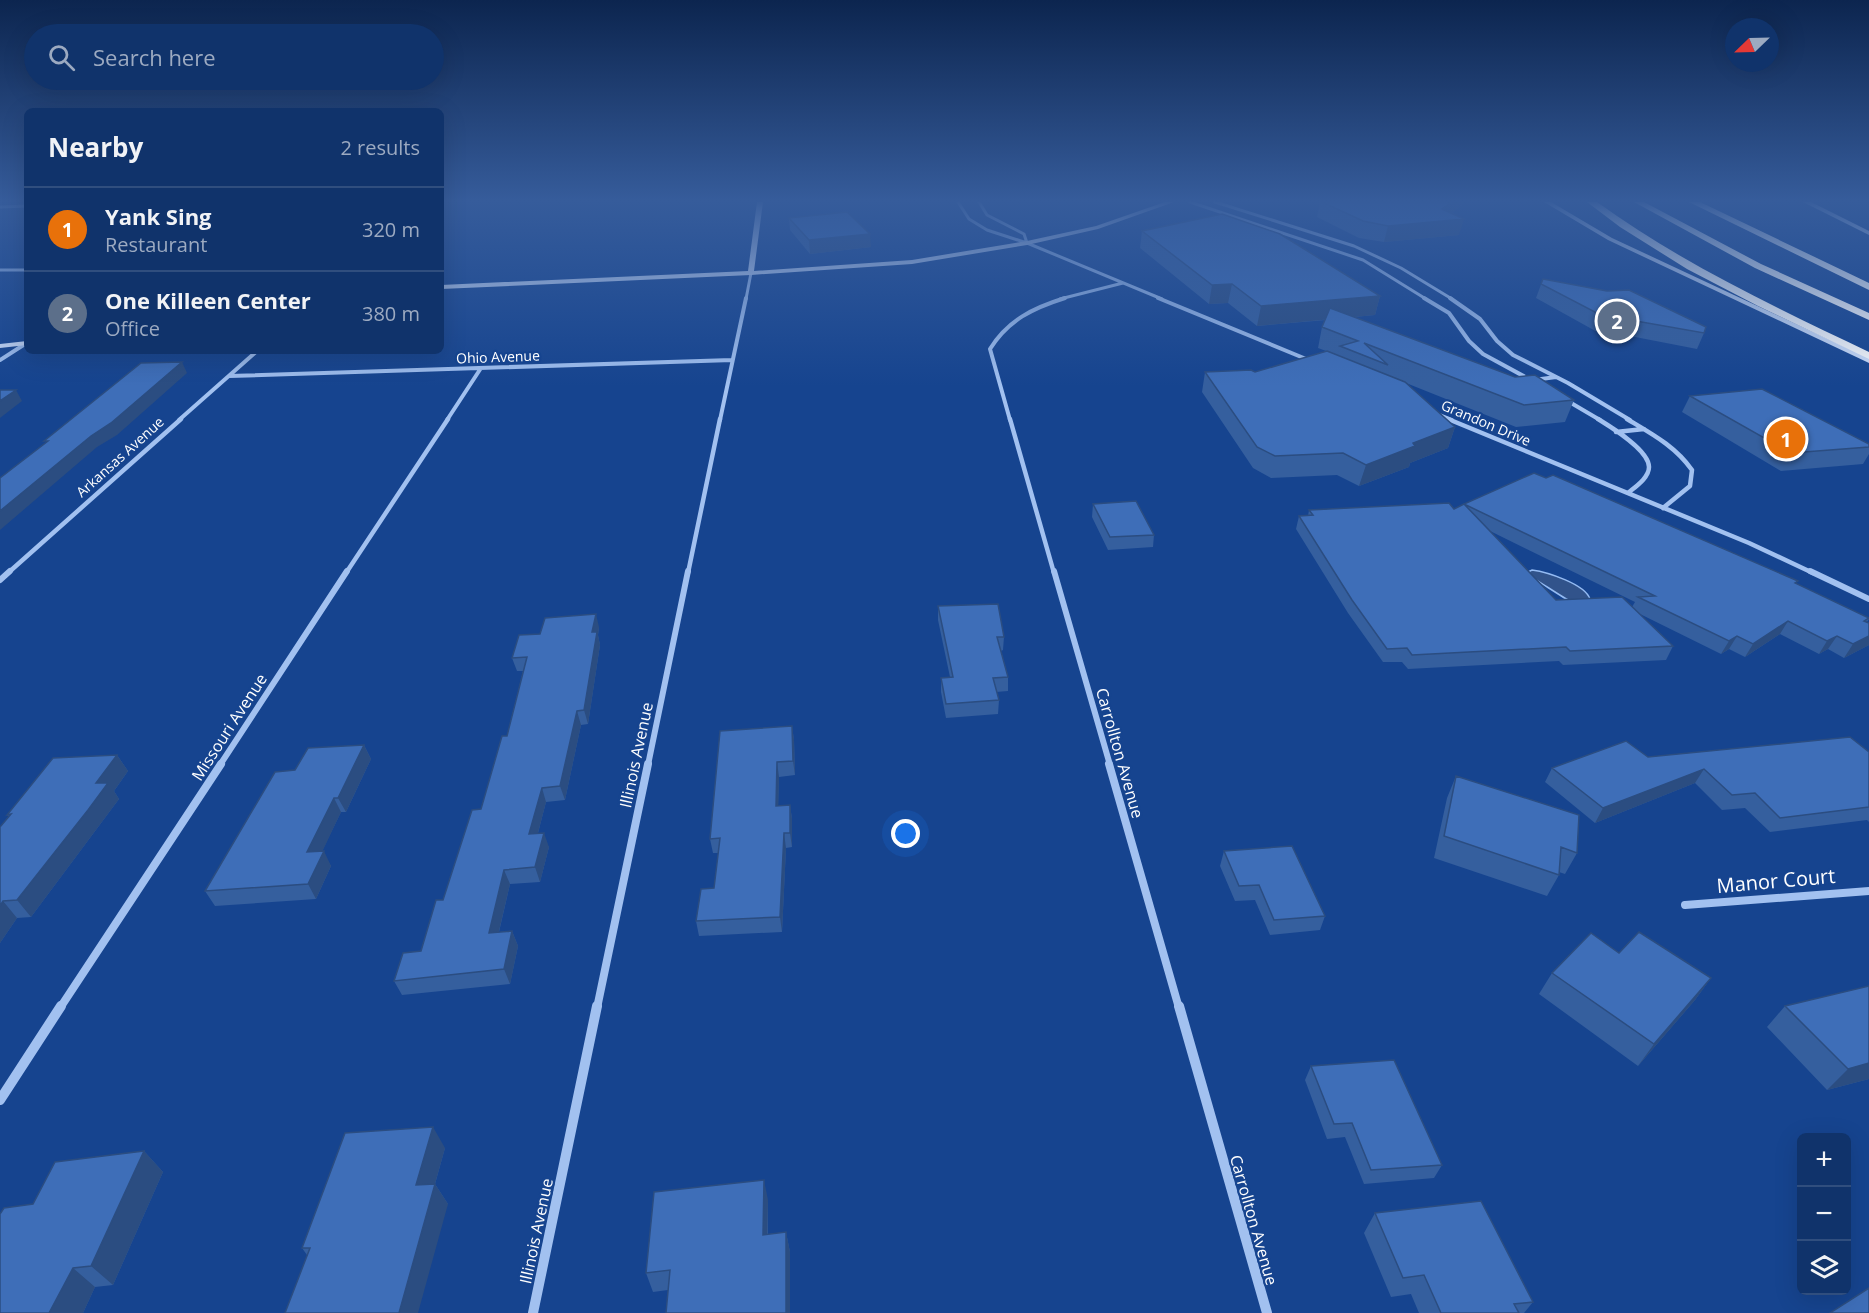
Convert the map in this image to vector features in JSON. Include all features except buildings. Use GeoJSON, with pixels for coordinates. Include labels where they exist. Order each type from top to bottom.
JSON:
{"type":"FeatureCollection","features":[{"type":"Feature","properties":{"kind":"highway"},"geometry":{"type":"LineString","coordinates":[[1687,263],[1869,356]]}},
{"type":"Feature","properties":{"kind":"highway"},"geometry":{"type":"LineString","coordinates":[[1753,263],[1869,317]]}},
{"type":"Feature","properties":{"kind":"highway"},"geometry":{"type":"LineString","coordinates":[[1820,263],[1869,287]]}},
{"type":"Feature","properties":{"kind":"highway"},"geometry":{"type":"LineString","coordinates":[[1837,263],[1869,277]]}},
{"type":"Feature","properties":{"kind":"main road","name":"Illinois Avenue"},"geometry":{"type":"LineString","coordinates":[[751,273],[752,263]]}},
{"type":"Feature","properties":{"kind":"main road"},"geometry":{"type":"LineString","coordinates":[[444,287],[751,273],[893,263]]}},
{"type":"Feature","properties":{"kind":"main road"},"geometry":{"type":"LineString","coordinates":[[1663,263],[1869,361]]}},
{"type":"Feature","properties":{"kind":"main road"},"geometry":{"type":"LineString","coordinates":[[0,346],[24,344]]}},
{"type":"Feature","properties":{"kind":"street"},"geometry":{"type":"LineString","coordinates":[[1076,263],[1312,362]]}},
{"type":"Feature","properties":{"kind":"street"},"geometry":{"type":"LineString","coordinates":[[1368,263],[1381,269],[1449,313],[1469,341],[1483,354],[1542,386]]}},
{"type":"Feature","properties":{"kind":"street"},"geometry":{"type":"LineString","coordinates":[[1391,263],[1448,296],[1479,318],[1497,341],[1513,355],[1556,377],[1645,429],[1682,455],[1692,470],[1690,486],[1663,508]]}},
{"type":"Feature","properties":{"kind":"street"},"geometry":{"type":"LineString","coordinates":[[1381,269],[1401,268]]}},
{"type":"Feature","properties":{"kind":"street"},"geometry":{"type":"LineString","coordinates":[[0,270],[24,270]]}},
{"type":"Feature","properties":{"kind":"street","name":"Illinois Avenue"},"geometry":{"type":"LineString","coordinates":[[533,1313],[751,273]]}},
{"type":"Feature","properties":{"kind":"street","name":"Carrollton Avenue"},"geometry":{"type":"LineString","coordinates":[[1123,283],[1031,310],[1004,327],[994,337],[990,348],[1267,1313]]}},
{"type":"Feature","properties":{"kind":"street"},"geometry":{"type":"LineString","coordinates":[[1427,299],[1448,296]]}},
{"type":"Feature","properties":{"kind":"street"},"geometry":{"type":"LineString","coordinates":[[0,360],[24,345]]}},
{"type":"Feature","properties":{"kind":"street","name":"Arkansas Avenue"},"geometry":{"type":"LineString","coordinates":[[0,580],[254,354]]}},
{"type":"Feature","properties":{"kind":"street","name":"Ohio Avenue"},"geometry":{"type":"LineString","coordinates":[[229,376],[732,360]]}},
{"type":"Feature","properties":{"kind":"street","name":"Missouri Avenue"},"geometry":{"type":"LineString","coordinates":[[0,1100],[481,368]]}},
{"type":"Feature","properties":{"kind":"street"},"geometry":{"type":"LineString","coordinates":[[1533,380],[1556,377]]}},
{"type":"Feature","properties":{"kind":"street"},"geometry":{"type":"LineString","coordinates":[[1561,397],[1615,432],[1647,457],[1649,469],[1644,479],[1628,493]]}},
{"type":"Feature","properties":{"kind":"street","name":"Grandon Drive"},"geometry":{"type":"LineString","coordinates":[[1430,411],[1749,543],[1869,599]]}},
{"type":"Feature","properties":{"kind":"street"},"geometry":{"type":"LineString","coordinates":[[1615,432],[1645,429]]}},
{"type":"Feature","properties":{"kind":"street","name":"Manor Court"},"geometry":{"type":"LineString","coordinates":[[1685,905],[1869,891]]}},
{"type":"Feature","properties":{"kind":"water"},"geometry":{"type":"Polygon","coordinates":[[[1532,570],[1556,576],[1581,588],[1590,599],[1570,601],[1526,573],[1532,570]]]}},
{"type":"Feature","properties":{"kind":"place","name":"One Killeen Center"},"geometry":{"type":"Point","coordinates":[1617,321]}},
{"type":"Feature","properties":{"kind":"place","name":"Yank Sing"},"geometry":{"type":"Point","coordinates":[1786,439]}}]}
